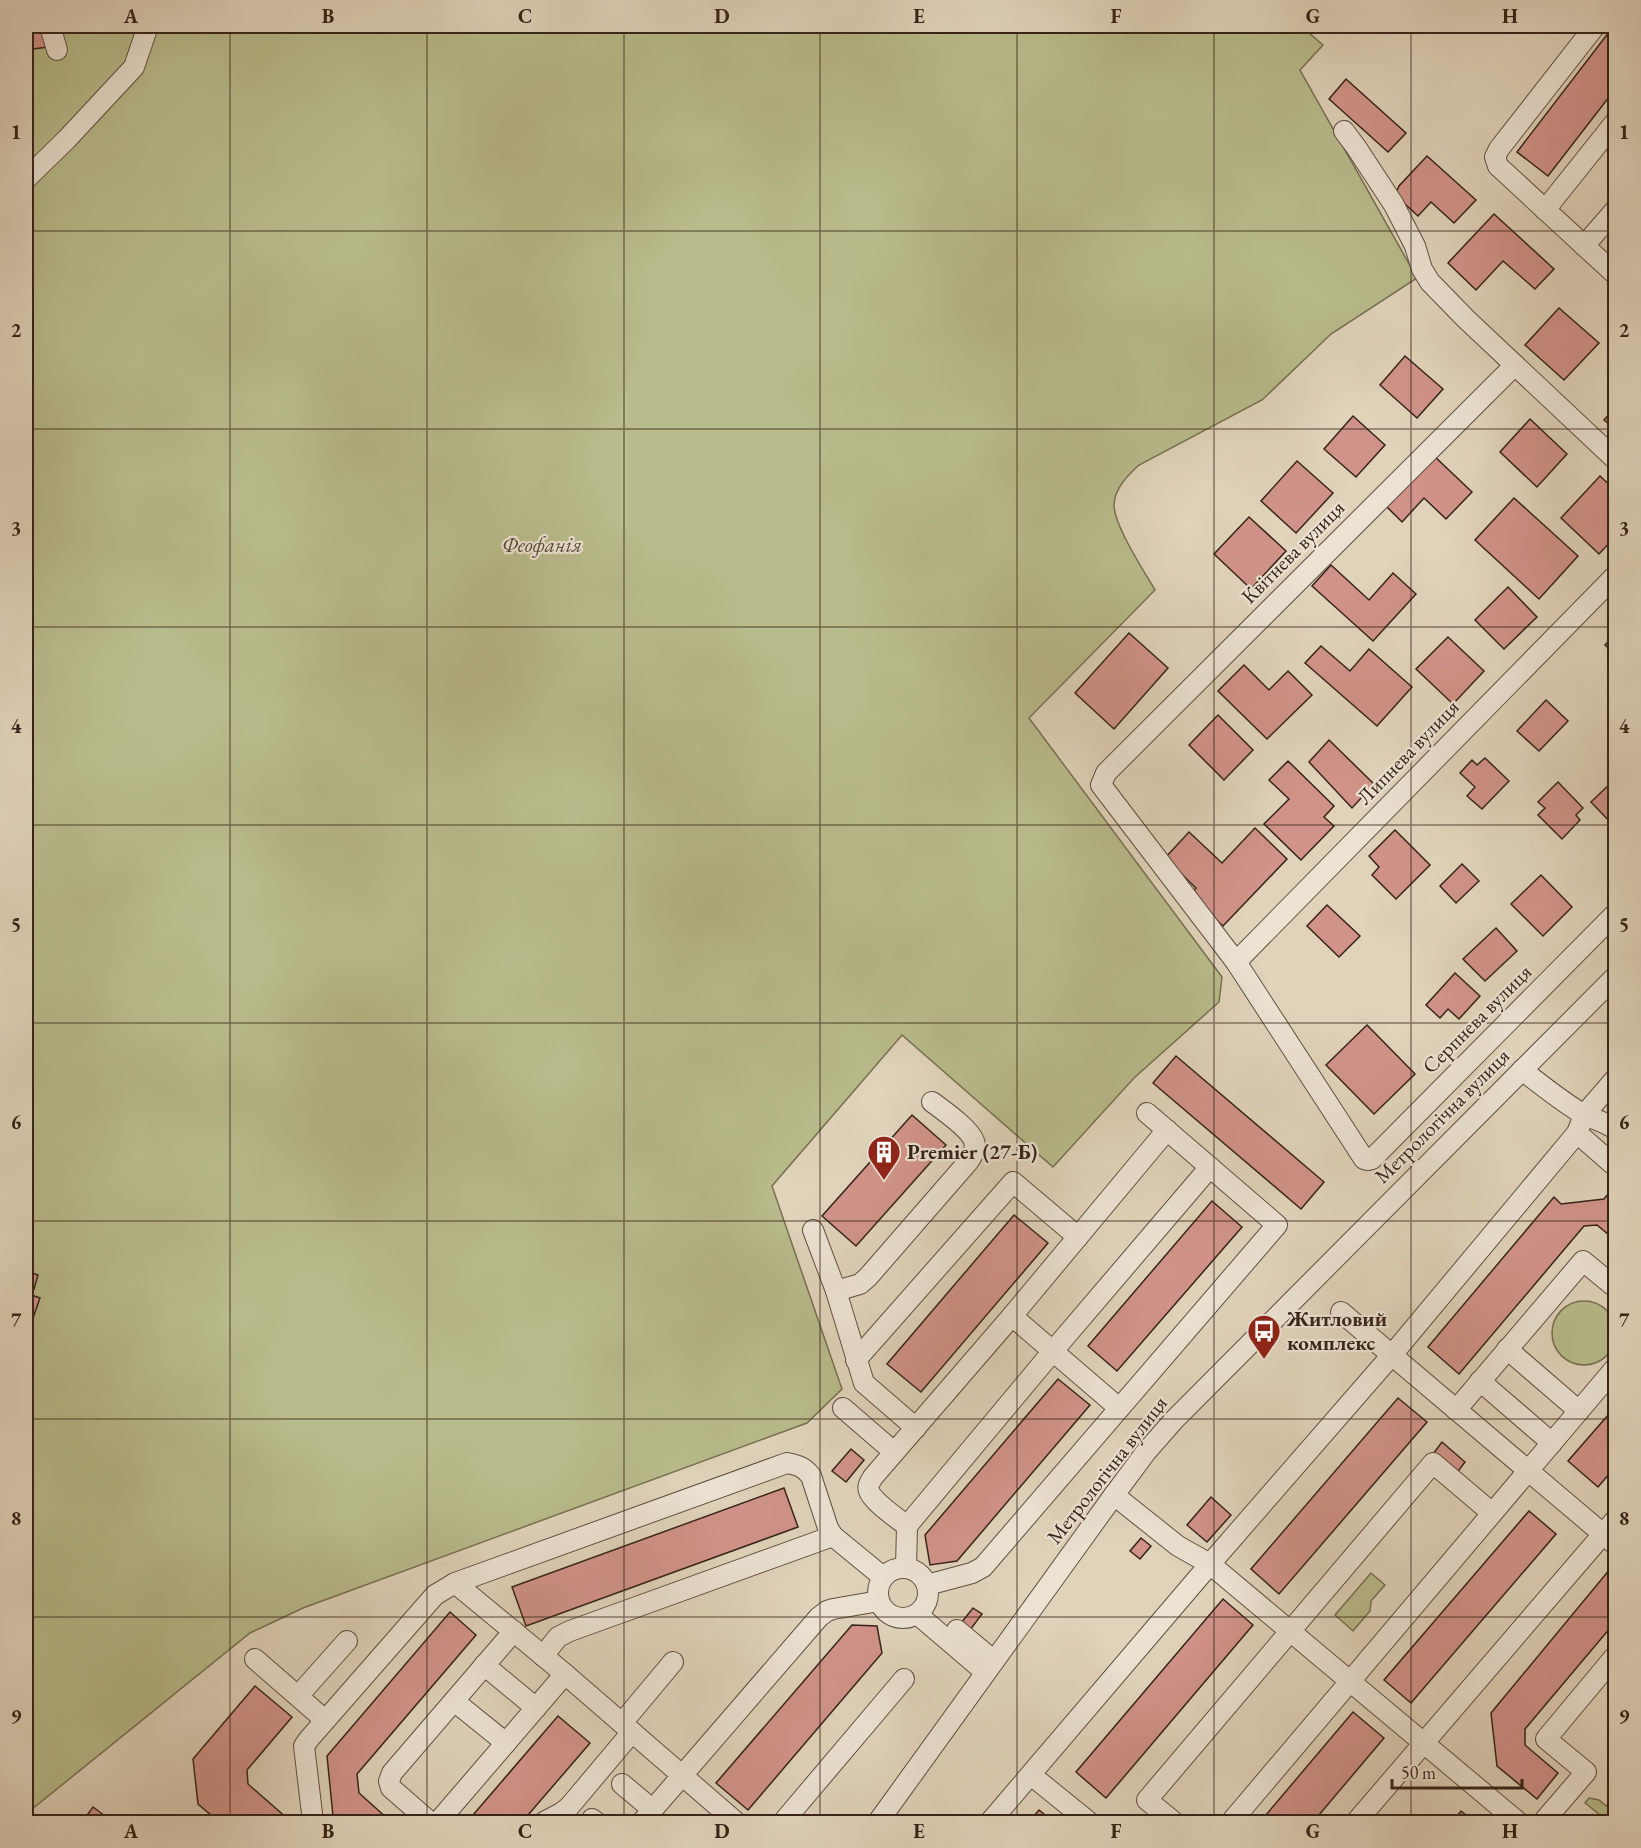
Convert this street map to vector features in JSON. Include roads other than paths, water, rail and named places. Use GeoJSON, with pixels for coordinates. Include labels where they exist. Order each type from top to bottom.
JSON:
{"type":"FeatureCollection","features":[{"type":"Feature","properties":{"kind":"street"},"geometry":{"type":"LineString","coordinates":[[50,26],[57,50]]}},
{"type":"Feature","properties":{"kind":"street"},"geometry":{"type":"LineString","coordinates":[[26,179],[134,67],[148,26]]}},
{"type":"Feature","properties":{"kind":"street"},"geometry":{"type":"LineString","coordinates":[[1595,26],[1495,157],[1498,166],[1616,275]]}},
{"type":"Feature","properties":{"kind":"street"},"geometry":{"type":"LineString","coordinates":[[1545,210],[1616,122]]}},
{"type":"Feature","properties":{"kind":"street"},"geometry":{"type":"LineString","coordinates":[[1344,131],[1394,205],[1415,246],[1422,269],[1431,282],[1616,460]]}},
{"type":"Feature","properties":{"kind":"street"},"geometry":{"type":"LineString","coordinates":[[1584,246],[1616,209]]}},
{"type":"Feature","properties":{"kind":"street","name":"Квітнева вулиця"},"geometry":{"type":"LineString","coordinates":[[1236,962],[1103,790],[1101,785],[1106,773],[1515,365]]}},
{"type":"Feature","properties":{"kind":"street","name":"Липнева вулиця"},"geometry":{"type":"LineString","coordinates":[[1236,962],[1616,575]]}},
{"type":"Feature","properties":{"kind":"street","name":"Серпнева вулиця"},"geometry":{"type":"LineString","coordinates":[[1236,962],[1364,1159],[1368,1160],[1372,1159],[1616,913]]}},
{"type":"Feature","properties":{"kind":"street","name":"Метрологічна вулиця"},"geometry":{"type":"LineString","coordinates":[[878,1822],[1146,1452],[1174,1420],[1616,976]]}},
{"type":"Feature","properties":{"kind":"street"},"geometry":{"type":"LineString","coordinates":[[1522,1070],[1584,1114],[1608,1123],[1616,1130]]}},
{"type":"Feature","properties":{"kind":"street"},"geometry":{"type":"LineString","coordinates":[[990,1822],[1391,1356],[1577,1133],[1584,1114],[1616,1078]]}},
{"type":"Feature","properties":{"kind":"street"},"geometry":{"type":"LineString","coordinates":[[836,1290],[860,1284],[868,1276],[968,1162],[974,1152],[975,1141],[967,1131],[932,1102]]}},
{"type":"Feature","properties":{"kind":"street"},"geometry":{"type":"LineString","coordinates":[[990,1667],[923,1601],[923,1578],[917,1572],[906,1568],[892,1569],[883,1577],[877,1590],[879,1601],[887,1613],[894,1617],[910,1617],[923,1601],[983,1567],[1277,1224],[1148,1113]]}},
{"type":"Feature","properties":{"kind":"street"},"geometry":{"type":"LineString","coordinates":[[907,1526],[870,1492],[868,1485],[873,1477],[1012,1316],[1167,1130]]}},
{"type":"Feature","properties":{"kind":"street"},"geometry":{"type":"LineString","coordinates":[[1577,1133],[1616,1167]]}},
{"type":"Feature","properties":{"kind":"street"},"geometry":{"type":"LineString","coordinates":[[906,1568],[907,1526],[1210,1167]]}},
{"type":"Feature","properties":{"kind":"street"},"geometry":{"type":"LineString","coordinates":[[856,1360],[1013,1182],[1078,1237]]}},
{"type":"Feature","properties":{"kind":"street"},"geometry":{"type":"LineString","coordinates":[[813,1230],[836,1290],[864,1383],[916,1428]]}},
{"type":"Feature","properties":{"kind":"street"},"geometry":{"type":"LineString","coordinates":[[1456,1410],[1583,1261],[1616,1288]]}},
{"type":"Feature","properties":{"kind":"street"},"geometry":{"type":"LineString","coordinates":[[1341,1312],[1609,1540]]}},
{"type":"Feature","properties":{"kind":"street"},"geometry":{"type":"LineString","coordinates":[[1012,1316],[1119,1408]]}},
{"type":"Feature","properties":{"kind":"street"},"geometry":{"type":"LineString","coordinates":[[1507,1349],[1579,1411]]}},
{"type":"Feature","properties":{"kind":"street"},"geometry":{"type":"LineString","coordinates":[[1231,1822],[1616,1367]]}},
{"type":"Feature","properties":{"kind":"street"},"geometry":{"type":"LineString","coordinates":[[1480,1381],[1552,1443]]}},
{"type":"Feature","properties":{"kind":"street"},"geometry":{"type":"LineString","coordinates":[[843,1408],[894,1452]]}},
{"type":"Feature","properties":{"kind":"street"},"geometry":{"type":"LineString","coordinates":[[313,1822],[304,1746],[435,1595],[455,1583],[787,1463],[797,1465],[811,1476],[828,1528],[834,1536],[883,1577]]}},
{"type":"Feature","properties":{"kind":"street"},"geometry":{"type":"LineString","coordinates":[[1174,1822],[1147,1800],[1433,1463],[1492,1513]]}},
{"type":"Feature","properties":{"kind":"street"},"geometry":{"type":"LineString","coordinates":[[1114,1495],[1178,1546],[1210,1564],[1518,1822]]}},
{"type":"Feature","properties":{"kind":"street"},"geometry":{"type":"LineString","coordinates":[[1356,1822],[1422,1743],[1609,1540],[1616,1519]]}},
{"type":"Feature","properties":{"kind":"street"},"geometry":{"type":"LineString","coordinates":[[543,1656],[558,1637],[570,1631],[834,1536]]}},
{"type":"Feature","properties":{"kind":"street"},"geometry":{"type":"LineString","coordinates":[[455,1583],[565,1674],[736,1822]]}},
{"type":"Feature","properties":{"kind":"street"},"geometry":{"type":"LineString","coordinates":[[621,1784],[648,1816],[819,1617],[833,1609],[879,1601]]}},
{"type":"Feature","properties":{"kind":"street"},"geometry":{"type":"LineString","coordinates":[[430,1822],[391,1788],[388,1781],[392,1773],[513,1631]]}},
{"type":"Feature","properties":{"kind":"street"},"geometry":{"type":"LineString","coordinates":[[298,1696],[347,1641]]}},
{"type":"Feature","properties":{"kind":"street"},"geometry":{"type":"LineString","coordinates":[[1544,1822],[1586,1772],[1546,1739],[1616,1655]]}},
{"type":"Feature","properties":{"kind":"street"},"geometry":{"type":"LineString","coordinates":[[255,1659],[325,1720]]}},
{"type":"Feature","properties":{"kind":"street"},"geometry":{"type":"LineString","coordinates":[[544,1822],[569,1807],[673,1662]]}},
{"type":"Feature","properties":{"kind":"street"},"geometry":{"type":"LineString","coordinates":[[484,1665],[536,1708]]}},
{"type":"Feature","properties":{"kind":"street"},"geometry":{"type":"LineString","coordinates":[[438,1822],[565,1674]]}},
{"type":"Feature","properties":{"kind":"street"},"geometry":{"type":"LineString","coordinates":[[783,1822],[904,1679]]}},
{"type":"Feature","properties":{"kind":"street"},"geometry":{"type":"LineString","coordinates":[[454,1701],[506,1743]]}},
{"type":"Feature","properties":{"kind":"street"},"geometry":{"type":"LineString","coordinates":[[1031,1774],[1089,1822]]}},
{"type":"Feature","properties":{"kind":"place","name":"Premier (27-Б)"},"geometry":{"type":"Point","coordinates":[884,1181]}},
{"type":"Feature","properties":{"kind":"place","name":"Житловий комплекс"},"geometry":{"type":"Point","coordinates":[1264,1360]}},
{"type":"Feature","properties":{"kind":"park label","name":"Феофанія"},"geometry":{"type":"Point","coordinates":[542,545]}}]}
